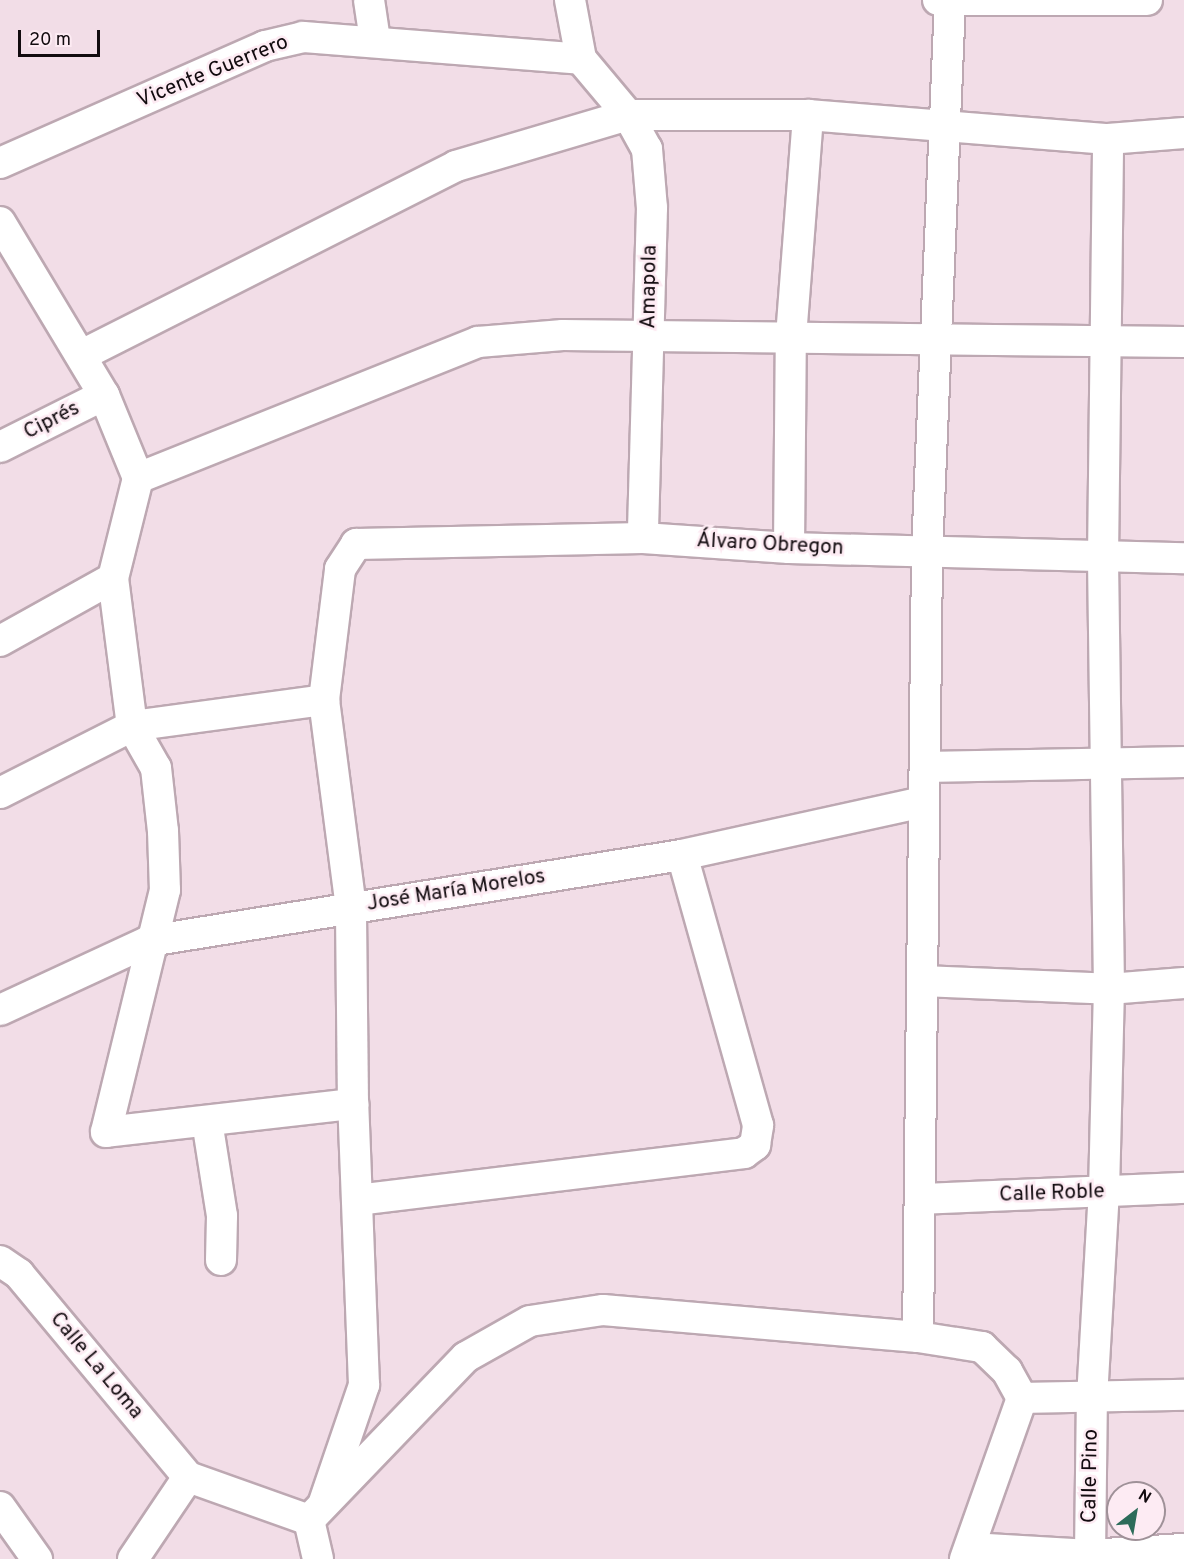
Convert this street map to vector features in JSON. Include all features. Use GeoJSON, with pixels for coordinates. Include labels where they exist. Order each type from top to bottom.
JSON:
{"type":"FeatureCollection","features":[{"type":"Feature","properties":{"kind":"street"},"geometry":{"type":"LineString","coordinates":[[369,0],[375,40]]}},
{"type":"Feature","properties":{"kind":"street"},"geometry":{"type":"LineString","coordinates":[[570,0],[581,59]]}},
{"type":"Feature","properties":{"kind":"street"},"geometry":{"type":"LineString","coordinates":[[918,1337],[923,802],[927,767],[927,552],[944,124],[946,1],[1147,0]]}},
{"type":"Feature","properties":{"kind":"street","name":"Vicente Guerrero"},"geometry":{"type":"LineString","coordinates":[[0,163],[265,46],[303,37],[375,40],[581,59]]}},
{"type":"Feature","properties":{"kind":"street","name":"Amapola"},"geometry":{"type":"LineString","coordinates":[[581,59],[628,116],[647,149],[652,208],[643,538]]}},
{"type":"Feature","properties":{"kind":"street"},"geometry":{"type":"LineString","coordinates":[[789,548],[792,337],[808,115]]}},
{"type":"Feature","properties":{"kind":"street"},"geometry":{"type":"LineString","coordinates":[[82,355],[456,166],[628,116],[808,115],[944,124],[1108,139],[1184,134]]}},
{"type":"Feature","properties":{"kind":"street","name":"Calle Pino"},"geometry":{"type":"LineString","coordinates":[[1090,1555],[1092,1398],[1104,1192],[1109,989],[1103,558],[1108,139]]}},
{"type":"Feature","properties":{"kind":"street"},"geometry":{"type":"LineString","coordinates":[[0,222],[104,395],[138,478],[113,578],[132,726],[156,768],[164,831],[165,890],[149,941],[106,1132],[353,1104]]}},
{"type":"Feature","properties":{"kind":"street"},"geometry":{"type":"LineString","coordinates":[[138,478],[478,342],[563,334],[934,336],[1184,342]]}},
{"type":"Feature","properties":{"kind":"street","name":"Ciprés"},"geometry":{"type":"LineString","coordinates":[[0,447],[104,395]]}},
{"type":"Feature","properties":{"kind":"street","name":"Álvaro Obregon"},"geometry":{"type":"LineString","coordinates":[[324,700],[340,569],[356,544],[643,538],[789,548],[1103,558],[1184,558]]}},
{"type":"Feature","properties":{"kind":"street"},"geometry":{"type":"LineString","coordinates":[[0,641],[113,578]]}},
{"type":"Feature","properties":{"kind":"street"},"geometry":{"type":"LineString","coordinates":[[0,793],[132,726],[324,700],[351,908],[353,1104],[364,1385],[316,1511],[318,1559]]}},
{"type":"Feature","properties":{"kind":"street"},"geometry":{"type":"LineString","coordinates":[[927,767],[1184,762]]}},
{"type":"Feature","properties":{"kind":"street","name":"José María Morelos"},"geometry":{"type":"LineString","coordinates":[[0,1010],[149,941],[682,855],[923,802]]}},
{"type":"Feature","properties":{"kind":"street"},"geometry":{"type":"LineString","coordinates":[[357,1200],[744,1153],[755,1145],[758,1125],[682,855]]}},
{"type":"Feature","properties":{"kind":"street"},"geometry":{"type":"LineString","coordinates":[[922,981],[1109,989],[1184,984]]}},
{"type":"Feature","properties":{"kind":"street"},"geometry":{"type":"LineString","coordinates":[[207,1121],[222,1216],[221,1260]]}},
{"type":"Feature","properties":{"kind":"street","name":"Calle Roble"},"geometry":{"type":"LineString","coordinates":[[921,1199],[1184,1188]]}},
{"type":"Feature","properties":{"kind":"street","name":"Calle La Loma"},"geometry":{"type":"LineString","coordinates":[[0,1261],[19,1274],[188,1477]]}},
{"type":"Feature","properties":{"kind":"street"},"geometry":{"type":"LineString","coordinates":[[316,1511],[466,1357],[530,1321],[603,1310],[918,1337],[982,1347],[1007,1371],[1022,1398],[967,1554],[1180,1553]]}},
{"type":"Feature","properties":{"kind":"street"},"geometry":{"type":"LineString","coordinates":[[1022,1398],[1184,1395]]}},
{"type":"Feature","properties":{"kind":"street"},"geometry":{"type":"LineString","coordinates":[[133,1559],[188,1477],[316,1511]]}},
{"type":"Feature","properties":{"kind":"street"},"geometry":{"type":"LineString","coordinates":[[0,1507],[37,1559]]}}]}
